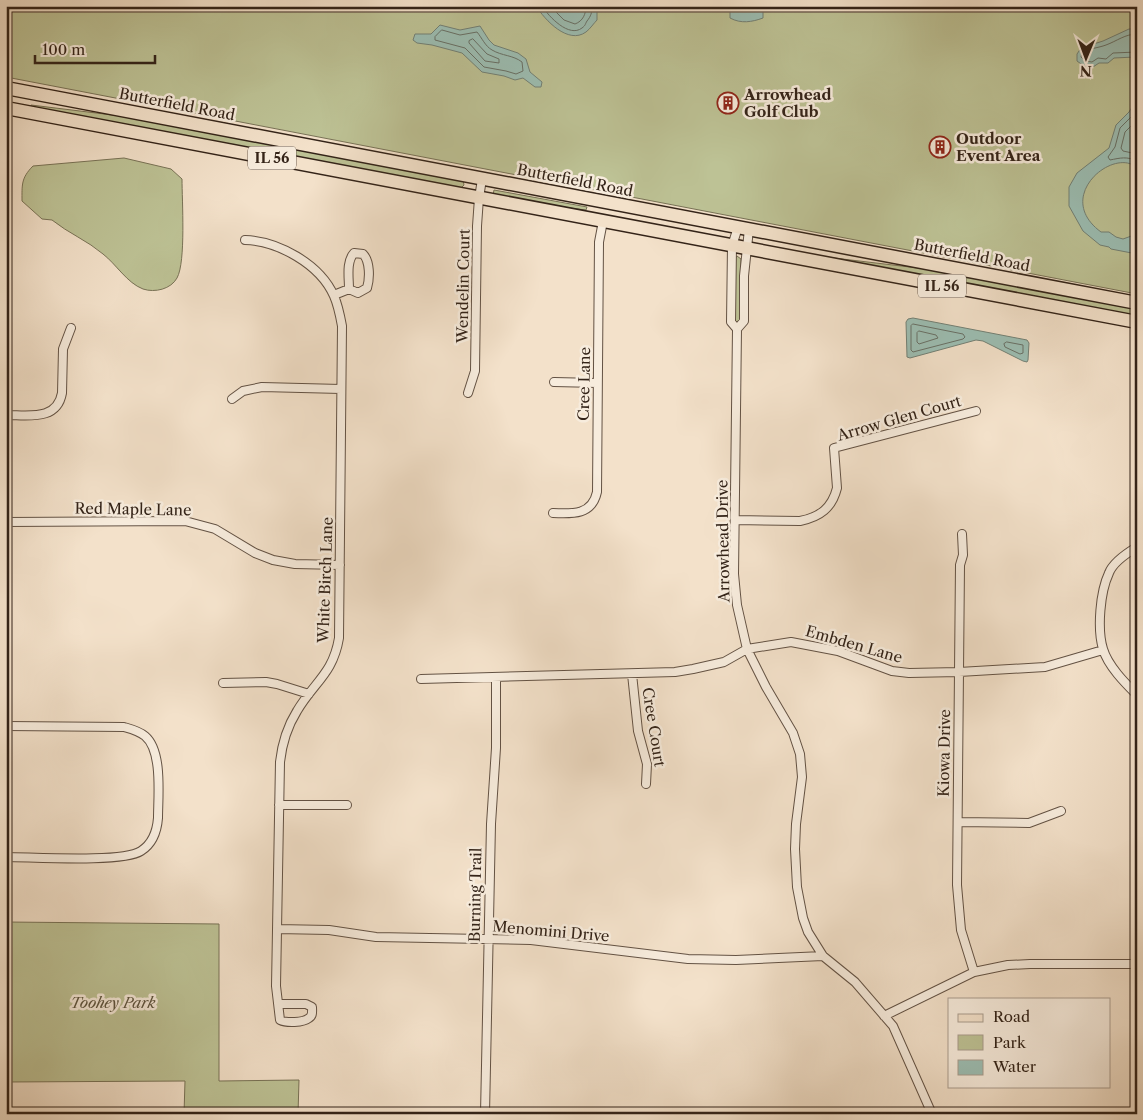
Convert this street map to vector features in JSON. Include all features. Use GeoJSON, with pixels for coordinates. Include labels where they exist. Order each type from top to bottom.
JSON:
{"type":"FeatureCollection","features":[{"type":"Feature","properties":{"kind":"main road","name":"Butterfield Road"},"geometry":{"type":"LineString","coordinates":[[6,88],[1137,303]]}},
{"type":"Feature","properties":{"kind":"main road","name":"IL 56"},"geometry":{"type":"LineString","coordinates":[[6,108],[1137,322]]}},
{"type":"Feature","properties":{"kind":"street","name":"Wendelin Court"},"geometry":{"type":"LineString","coordinates":[[468,393],[475,371],[479,198],[482,179]]}},
{"type":"Feature","properties":{"kind":"street","name":"Cree Lane"},"geometry":{"type":"LineString","coordinates":[[553,513],[572,513],[585,510],[590,507],[597,492],[599,242],[603,221]]}},
{"type":"Feature","properties":{"kind":"street","name":"Arrowhead Drive"},"geometry":{"type":"LineString","coordinates":[[737,329],[731,322],[732,246],[744,228]]}},
{"type":"Feature","properties":{"kind":"street","name":"Arrowhead Drive"},"geometry":{"type":"LineString","coordinates":[[744,228],[748,249],[744,276],[744,321],[737,329],[735,590],[747,650],[766,687],[793,732],[800,754],[802,777],[795,848],[796,887],[802,918],[808,932],[823,956],[855,982],[893,1026],[932,1114]]}},
{"type":"Feature","properties":{"kind":"street","name":"White Birch Lane"},"geometry":{"type":"LineString","coordinates":[[245,240],[268,244],[298,258],[316,272],[334,295],[342,326],[338,644],[326,674],[291,720],[284,740],[280,762],[276,986],[280,1020],[284,1022],[301,1021],[309,1018],[312,1014],[312,1007],[306,1004],[279,1004]]}},
{"type":"Feature","properties":{"kind":"street"},"geometry":{"type":"LineString","coordinates":[[334,295],[349,289],[358,293],[367,288],[367,261],[363,254],[354,253],[351,256],[349,264],[349,289]]}},
{"type":"Feature","properties":{"kind":"street"},"geometry":{"type":"LineString","coordinates":[[6,415],[35,415],[52,412],[56,409],[61,400],[63,349],[70,328]]}},
{"type":"Feature","properties":{"kind":"street"},"geometry":{"type":"LineString","coordinates":[[554,382],[597,383]]}},
{"type":"Feature","properties":{"kind":"street"},"geometry":{"type":"LineString","coordinates":[[232,399],[243,391],[262,387],[341,389]]}},
{"type":"Feature","properties":{"kind":"street","name":"Arrow Glen Court"},"geometry":{"type":"LineString","coordinates":[[735,520],[800,521],[810,519],[825,512],[836,493],[834,448],[976,410]]}},
{"type":"Feature","properties":{"kind":"street","name":"Red Maple Lane"},"geometry":{"type":"LineString","coordinates":[[6,522],[185,521],[215,529],[255,553],[273,560],[295,564],[340,565]]}},
{"type":"Feature","properties":{"kind":"street","name":"Kiowa Drive"},"geometry":{"type":"LineString","coordinates":[[962,534],[963,556],[960,565],[957,884],[961,930],[974,972]]}},
{"type":"Feature","properties":{"kind":"street"},"geometry":{"type":"LineString","coordinates":[[1137,547],[1127,553],[1109,572],[1100,609],[1103,650],[1118,676],[1137,696]]}},
{"type":"Feature","properties":{"kind":"street","name":"Embden Lane"},"geometry":{"type":"LineString","coordinates":[[421,679],[675,672],[724,662],[747,650],[783,642],[799,642],[853,656],[899,672],[959,672],[1045,666],[1103,650]]}},
{"type":"Feature","properties":{"kind":"street","name":"Cree Court"},"geometry":{"type":"LineString","coordinates":[[632,674],[638,731],[647,764],[646,784]]}},
{"type":"Feature","properties":{"kind":"street","name":"Burning Trail"},"geometry":{"type":"LineString","coordinates":[[485,1114],[490,824],[497,725],[496,678]]}},
{"type":"Feature","properties":{"kind":"street"},"geometry":{"type":"LineString","coordinates":[[223,683],[266,682],[309,694]]}},
{"type":"Feature","properties":{"kind":"street"},"geometry":{"type":"LineString","coordinates":[[6,726],[124,727],[145,736],[152,744],[158,765],[158,818],[154,837],[142,851],[134,855],[115,858],[6,857]]}},
{"type":"Feature","properties":{"kind":"street"},"geometry":{"type":"LineString","coordinates":[[280,805],[347,805]]}},
{"type":"Feature","properties":{"kind":"street"},"geometry":{"type":"LineString","coordinates":[[958,822],[1029,823],[1061,811]]}},
{"type":"Feature","properties":{"kind":"street","name":"Menomini Drive"},"geometry":{"type":"LineString","coordinates":[[277,929],[329,930],[376,937],[550,942],[646,956],[688,959],[736,960],[823,956]]}},
{"type":"Feature","properties":{"kind":"street"},"geometry":{"type":"LineString","coordinates":[[884,1016],[974,972],[1008,965],[1137,964]]}},
{"type":"Feature","properties":{"kind":"green space"},"geometry":{"type":"Polygon","coordinates":[[[6,6],[1137,6],[1137,294],[6,77],[6,6]]]}},
{"type":"Feature","properties":{"kind":"green space"},"geometry":{"type":"Polygon","coordinates":[[[31,105],[145,119],[463,180],[464,185],[461,188],[31,108],[31,105]]]}},
{"type":"Feature","properties":{"kind":"green space"},"geometry":{"type":"Polygon","coordinates":[[[124,158],[171,169],[182,179],[183,245],[180,270],[174,282],[162,289],[153,291],[137,286],[97,249],[52,220],[42,219],[22,201],[23,182],[26,174],[33,166],[124,158]]]}},
{"type":"Feature","properties":{"kind":"green space"},"geometry":{"type":"Polygon","coordinates":[[[494,190],[587,207],[586,210],[538,204],[493,195],[494,190]]]}},
{"type":"Feature","properties":{"kind":"green space"},"geometry":{"type":"Polygon","coordinates":[[[737,256],[741,259],[740,324],[735,323],[735,259],[737,256]]]}},
{"type":"Feature","properties":{"kind":"green space"},"geometry":{"type":"Polygon","coordinates":[[[834,258],[943,271],[1137,308],[1137,318],[833,260],[834,258]]]}},
{"type":"Feature","properties":{"kind":"green space","name":"Toohey Park"},"geometry":{"type":"Polygon","coordinates":[[[6,922],[219,924],[219,1081],[299,1080],[298,1114],[184,1114],[185,1081],[6,1082],[6,922]]]}},
{"type":"Feature","properties":{"kind":"water"},"geometry":{"type":"Polygon","coordinates":[[[536,6],[597,6],[597,20],[586,32],[572,35],[551,24],[536,6]]]}},
{"type":"Feature","properties":{"kind":"water"},"geometry":{"type":"Polygon","coordinates":[[[737,6],[763,6],[763,18],[746,22],[730,18],[730,12],[737,6]]]}},
{"type":"Feature","properties":{"kind":"water"},"geometry":{"type":"Polygon","coordinates":[[[440,25],[460,30],[480,26],[494,45],[518,53],[526,59],[530,72],[542,82],[541,87],[535,87],[523,78],[515,80],[482,72],[462,53],[417,43],[413,40],[415,34],[431,34],[440,25]]]}},
{"type":"Feature","properties":{"kind":"water"},"geometry":{"type":"Polygon","coordinates":[[[1129,29],[1137,29],[1137,56],[1114,58],[1108,63],[1099,63],[1093,67],[1084,66],[1077,61],[1077,54],[1081,48],[1103,41],[1129,29]]]}},
{"type":"Feature","properties":{"kind":"water"},"geometry":{"type":"Polygon","coordinates":[[[1137,99],[1137,168],[1127,163],[1115,164],[1103,169],[1092,178],[1085,190],[1083,204],[1088,218],[1101,232],[1109,232],[1123,239],[1137,234],[1137,254],[1100,245],[1083,231],[1069,206],[1069,187],[1077,173],[1109,148],[1116,125],[1129,112],[1137,99]]]}},
{"type":"Feature","properties":{"kind":"water"},"geometry":{"type":"Polygon","coordinates":[[[913,318],[1027,340],[1029,343],[1028,360],[1027,362],[1023,361],[983,341],[976,340],[910,358],[907,357],[906,322],[908,319],[913,318]]]}},
{"type":"Feature","properties":{"kind":"place","name":"Arrowhead Golf Club"},"geometry":{"type":"Point","coordinates":[728,103]}},
{"type":"Feature","properties":{"kind":"place","name":"Outdoor Event Area"},"geometry":{"type":"Point","coordinates":[940,147]}}]}
